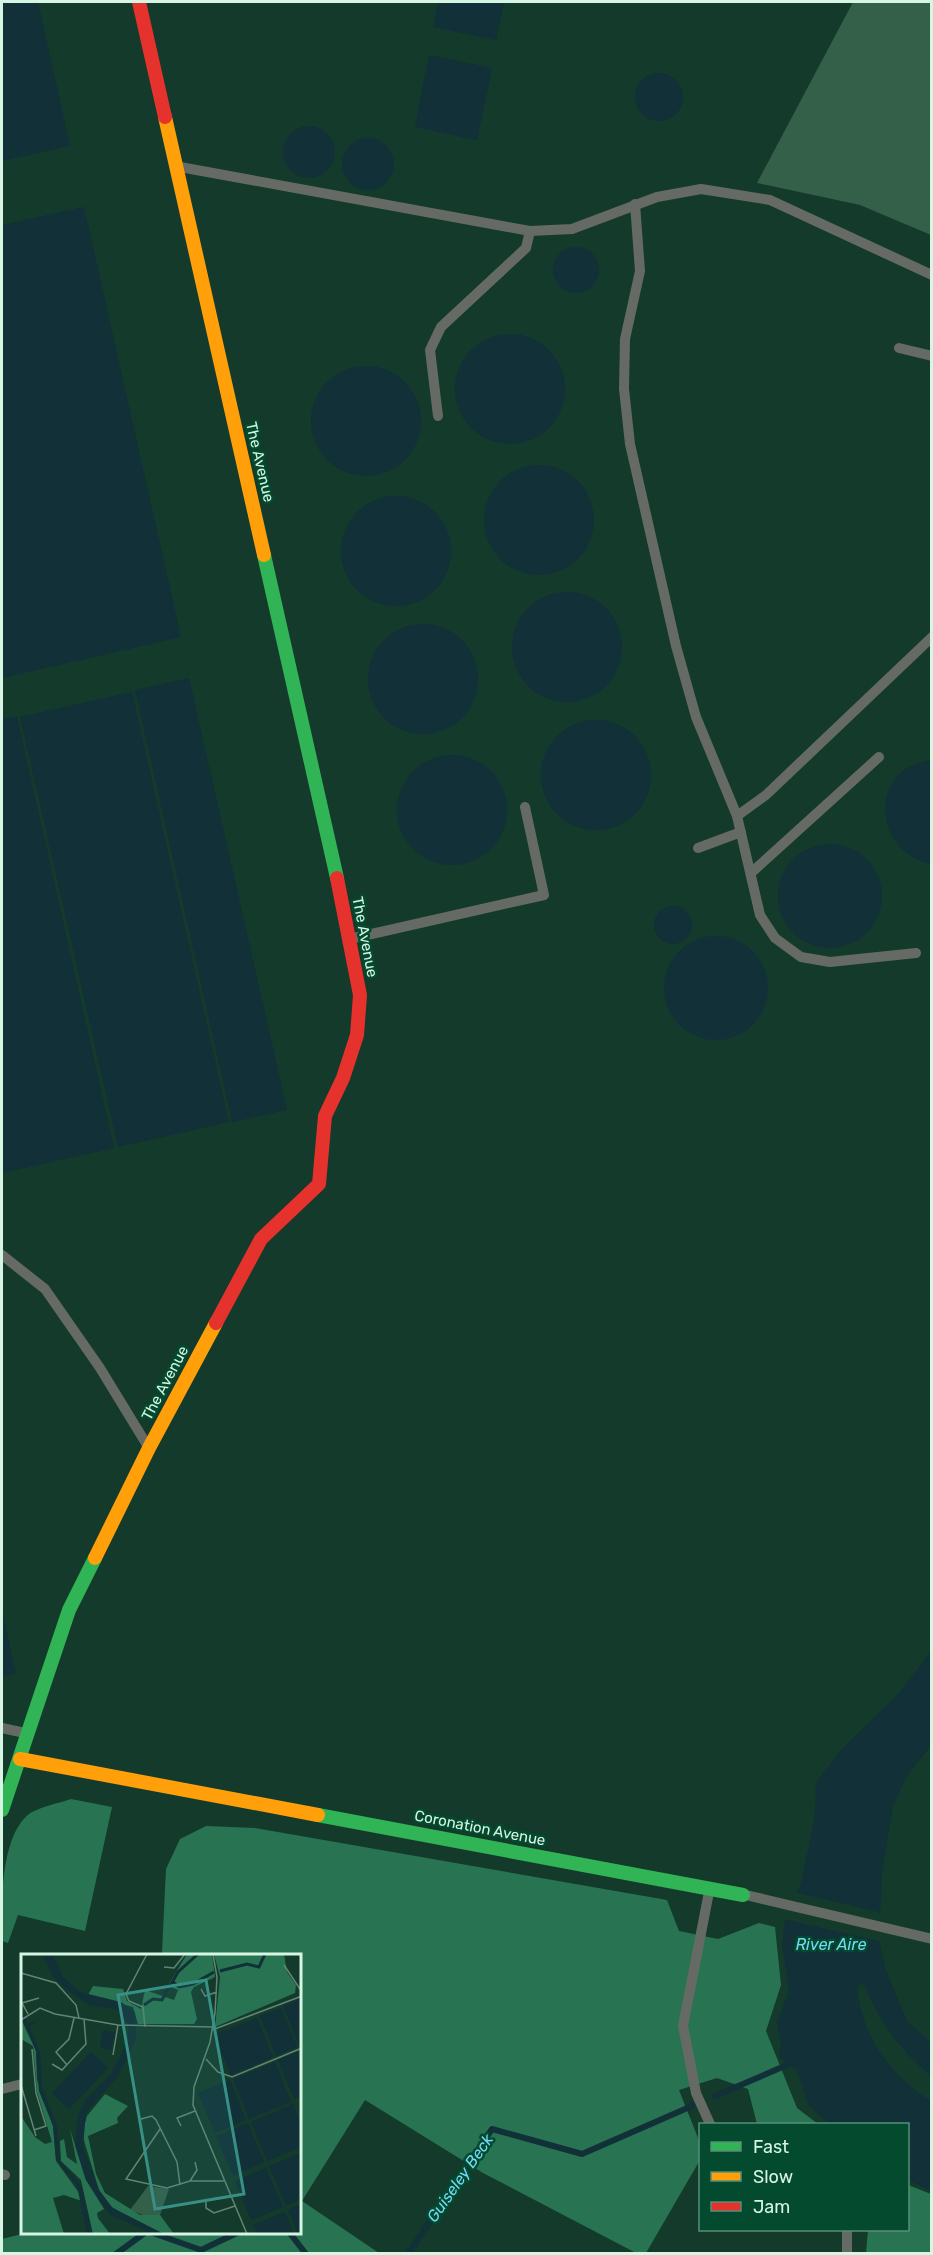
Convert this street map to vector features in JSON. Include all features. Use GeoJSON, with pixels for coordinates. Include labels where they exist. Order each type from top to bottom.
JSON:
{"type":"FeatureCollection","features":[{"type":"Feature","properties":{"kind":"street","name":"The Avenue"},"geometry":{"type":"LineString","coordinates":[[2,1810],[69,1610],[148,1448],[261,1239],[319,1184],[325,1116],[343,1078],[357,1035],[360,995],[351,939],[139,2]]}},
{"type":"Feature","properties":{"kind":"street","name":"Coronation Avenue"},"geometry":{"type":"LineString","coordinates":[[20,1759],[710,1887],[742,1895]]}},
{"type":"Feature","properties":{"kind":"lane"},"geometry":{"type":"LineString","coordinates":[[176,166],[530,231],[572,229],[657,196],[701,189],[770,200],[932,275]]}},
{"type":"Feature","properties":{"kind":"lane"},"geometry":{"type":"LineString","coordinates":[[635,204],[640,271],[625,339],[624,389],[630,444],[676,646],[696,717],[737,816],[760,915],[775,938],[801,957],[830,962],[916,953]]}},
{"type":"Feature","properties":{"kind":"lane"},"geometry":{"type":"LineString","coordinates":[[438,416],[430,350],[441,327],[526,248],[530,231]]}},
{"type":"Feature","properties":{"kind":"lane"},"geometry":{"type":"LineString","coordinates":[[898,348],[932,356]]}},
{"type":"Feature","properties":{"kind":"lane"},"geometry":{"type":"LineString","coordinates":[[737,816],[766,795],[932,637]]}},
{"type":"Feature","properties":{"kind":"lane"},"geometry":{"type":"LineString","coordinates":[[751,873],[879,756]]}},
{"type":"Feature","properties":{"kind":"lane"},"geometry":{"type":"LineString","coordinates":[[351,939],[544,895],[525,807]]}},
{"type":"Feature","properties":{"kind":"lane"},"geometry":{"type":"LineString","coordinates":[[698,848],[741,832]]}},
{"type":"Feature","properties":{"kind":"lane"},"geometry":{"type":"LineString","coordinates":[[2,1255],[45,1289],[100,1368],[148,1448]]}},
{"type":"Feature","properties":{"kind":"lane"},"geometry":{"type":"LineString","coordinates":[[2,1728],[29,1734]]}},
{"type":"Feature","properties":{"kind":"lane"},"geometry":{"type":"LineString","coordinates":[[710,1887],[683,2026],[696,2093],[710,2123]]}},
{"type":"Feature","properties":{"kind":"lane","name":"Coronation Avenue"},"geometry":{"type":"LineString","coordinates":[[742,1895],[932,1939]]}},
{"type":"Feature","properties":{"kind":"lane"},"geometry":{"type":"LineString","coordinates":[[2,2088],[21,2084]]}},
{"type":"Feature","properties":{"kind":"lane"},"geometry":{"type":"LineString","coordinates":[[847,2231],[847,2253]]}},
{"type":"Feature","properties":{"kind":"green space"},"geometry":{"type":"Polygon","coordinates":[[[853,2],[931,2],[931,235],[860,205],[757,183],[853,2]]]}},
{"type":"Feature","properties":{"kind":"green space"},"geometry":{"type":"Polygon","coordinates":[[[71,1799],[112,1807],[85,1931],[18,1915],[8,1943],[2,1941],[5,1870],[14,1836],[21,1822],[32,1812],[71,1799]]]}},
{"type":"Feature","properties":{"kind":"green space"},"geometry":{"type":"Polygon","coordinates":[[[206,1826],[255,1828],[667,1900],[679,1931],[718,1939],[759,1923],[775,1927],[781,1985],[766,2031],[797,2108],[817,2123],[757,2123],[748,2089],[717,2078],[679,2090],[699,2140],[699,2162],[646,2253],[636,2253],[483,2173],[365,2100],[302,2201],[302,1954],[163,1954],[166,1869],[180,1839],[206,1826]]]}},
{"type":"Feature","properties":{"kind":"green space"},"geometry":{"type":"Polygon","coordinates":[[[909,2185],[931,2194],[931,2253],[866,2253],[868,2231],[909,2231],[909,2185]]]}},
{"type":"Feature","properties":{"kind":"green space"},"geometry":{"type":"Polygon","coordinates":[[[302,2201],[379,2253],[2,2254],[2,2239],[22,2234],[302,2234],[302,2201]]]}},
{"type":"Feature","properties":{"kind":"water"},"geometry":{"type":"Polygon","coordinates":[[[2,2],[38,2],[70,146],[2,161],[2,2]]]}},
{"type":"Feature","properties":{"kind":"water"},"geometry":{"type":"Polygon","coordinates":[[[438,2],[504,2],[496,40],[433,27],[438,2]]]}},
{"type":"Feature","properties":{"kind":"water"},"geometry":{"type":"Polygon","coordinates":[[[429,55],[492,68],[477,140],[415,127],[429,55]]]}},
{"type":"Feature","properties":{"kind":"water"},"geometry":{"type":"Polygon","coordinates":[[[654,73],[664,73],[676,80],[683,92],[683,102],[676,114],[664,121],[654,121],[639,110],[635,102],[635,92],[646,77],[654,73]]]}},
{"type":"Feature","properties":{"kind":"water"},"geometry":{"type":"Polygon","coordinates":[[[309,126],[319,128],[327,134],[333,142],[335,152],[333,162],[327,170],[319,176],[309,178],[299,176],[291,170],[285,162],[283,152],[285,142],[291,134],[299,128],[309,126]]]}},
{"type":"Feature","properties":{"kind":"water"},"geometry":{"type":"Polygon","coordinates":[[[368,138],[378,140],[386,146],[392,154],[394,164],[392,174],[386,182],[378,188],[368,190],[358,188],[350,182],[344,174],[342,164],[344,154],[350,146],[358,140],[368,138]]]}},
{"type":"Feature","properties":{"kind":"water"},"geometry":{"type":"Polygon","coordinates":[[[84,207],[181,637],[2,678],[2,225],[84,207]]]}},
{"type":"Feature","properties":{"kind":"water"},"geometry":{"type":"Polygon","coordinates":[[[576,247],[585,248],[592,254],[598,261],[598,279],[592,286],[585,292],[576,293],[567,292],[560,286],[554,279],[553,270],[554,261],[560,254],[567,248],[576,247]]]}},
{"type":"Feature","properties":{"kind":"water"},"geometry":{"type":"Polygon","coordinates":[[[510,334],[531,338],[549,350],[561,368],[565,389],[561,410],[549,428],[531,440],[510,444],[489,440],[471,428],[459,410],[455,389],[459,368],[471,350],[489,338],[510,334]]]}},
{"type":"Feature","properties":{"kind":"water"},"geometry":{"type":"Polygon","coordinates":[[[366,366],[387,370],[405,382],[417,400],[421,421],[417,442],[405,460],[387,472],[366,476],[345,472],[327,460],[315,442],[311,421],[315,400],[327,382],[345,370],[366,366]]]}},
{"type":"Feature","properties":{"kind":"water"},"geometry":{"type":"Polygon","coordinates":[[[539,465],[560,469],[578,481],[590,499],[594,520],[590,541],[578,559],[560,571],[539,575],[518,571],[500,559],[488,541],[484,520],[488,499],[500,481],[518,469],[539,465]]]}},
{"type":"Feature","properties":{"kind":"water"},"geometry":{"type":"Polygon","coordinates":[[[396,496],[417,500],[435,512],[447,530],[451,551],[447,572],[435,590],[417,602],[396,606],[375,602],[357,590],[345,572],[341,551],[345,530],[357,512],[375,500],[396,496]]]}},
{"type":"Feature","properties":{"kind":"water"},"geometry":{"type":"Polygon","coordinates":[[[567,592],[588,596],[606,608],[618,626],[622,647],[618,668],[606,686],[588,698],[567,702],[546,698],[528,686],[516,668],[512,647],[516,626],[528,608],[546,596],[567,592]]]}},
{"type":"Feature","properties":{"kind":"water"},"geometry":{"type":"Polygon","coordinates":[[[423,624],[444,628],[462,640],[474,658],[478,679],[474,700],[462,718],[444,730],[423,734],[402,730],[384,718],[372,700],[368,679],[372,658],[384,640],[402,628],[423,624]]]}},
{"type":"Feature","properties":{"kind":"water"},"geometry":{"type":"Polygon","coordinates":[[[189,678],[287,1110],[232,1122],[135,690],[189,678]]]}},
{"type":"Feature","properties":{"kind":"water"},"geometry":{"type":"Polygon","coordinates":[[[132,692],[229,1122],[118,1147],[20,717],[132,692]]]}},
{"type":"Feature","properties":{"kind":"water"},"geometry":{"type":"Polygon","coordinates":[[[17,716],[114,1148],[2,1173],[2,719],[17,716]]]}},
{"type":"Feature","properties":{"kind":"water"},"geometry":{"type":"Polygon","coordinates":[[[596,720],[617,724],[635,736],[647,754],[651,775],[647,796],[635,814],[617,826],[596,830],[575,826],[557,814],[545,796],[541,775],[545,754],[557,736],[575,724],[596,720]]]}},
{"type":"Feature","properties":{"kind":"water"},"geometry":{"type":"Polygon","coordinates":[[[452,755],[473,759],[491,771],[503,789],[507,810],[503,831],[491,849],[473,861],[452,865],[431,861],[413,849],[401,831],[397,810],[401,789],[413,771],[431,759],[452,755]]]}},
{"type":"Feature","properties":{"kind":"water"},"geometry":{"type":"Polygon","coordinates":[[[932,760],[931,864],[911,856],[897,843],[888,827],[885,810],[888,793],[896,777],[911,766],[932,760]]]}},
{"type":"Feature","properties":{"kind":"water"},"geometry":{"type":"Polygon","coordinates":[[[830,844],[850,848],[867,859],[878,876],[882,896],[878,916],[867,933],[850,944],[830,948],[810,944],[793,933],[782,916],[778,896],[782,876],[793,859],[810,848],[830,844]]]}},
{"type":"Feature","properties":{"kind":"water"},"geometry":{"type":"Polygon","coordinates":[[[673,906],[686,912],[692,925],[686,938],[673,944],[660,938],[654,925],[660,912],[673,906]]]}},
{"type":"Feature","properties":{"kind":"water"},"geometry":{"type":"Polygon","coordinates":[[[716,936],[736,940],[753,951],[764,968],[768,988],[764,1008],[753,1025],[736,1036],[716,1040],[696,1036],[679,1025],[668,1008],[664,988],[668,968],[679,951],[696,940],[716,936]]]}},
{"type":"Feature","properties":{"kind":"water"},"geometry":{"type":"Polygon","coordinates":[[[2,1610],[16,1673],[2,1677],[2,1610]]]}},
{"type":"Feature","properties":{"kind":"water","name":"River Aire"},"geometry":{"type":"Polygon","coordinates":[[[931,1651],[931,1745],[905,1779],[893,1807],[882,1872],[879,1940],[885,1968],[907,2021],[931,2043],[931,2076],[909,2056],[891,2034],[863,1982],[857,1988],[865,2022],[880,2053],[903,2080],[931,2101],[931,2191],[909,2180],[909,2123],[828,2123],[809,2106],[797,2071],[779,2057],[781,2043],[777,2023],[789,1991],[782,1944],[785,1920],[801,1883],[815,1816],[816,1783],[838,1753],[899,1693],[931,1651]]]}},
{"type":"Feature","properties":{"kind":"pier"},"geometry":{"type":"Polygon","coordinates":[[[794,1892],[883,1913],[882,1942],[783,1919],[794,1892]]]}},
{"type":"Feature","properties":{"kind":"waterway","name":"Guiseley Beck"},"geometry":{"type":"LineString","coordinates":[[715,2096],[794,2062]]}},
{"type":"Feature","properties":{"kind":"waterway","name":"Guiseley Beck"},"geometry":{"type":"LineString","coordinates":[[408,2254],[492,2129],[582,2154],[692,2106]]}},
{"type":"Feature","properties":{"kind":"waterway"},"geometry":{"type":"LineString","coordinates":[[116,2254],[143,2234]]}},
{"type":"Feature","properties":{"kind":"waterway"},"geometry":{"type":"LineString","coordinates":[[156,2234],[201,2250],[235,2234]]}},
{"type":"Feature","properties":{"kind":"waterway"},"geometry":{"type":"LineString","coordinates":[[291,2234],[306,2254]]}},
{"type":"Feature","properties":{"kind":"traffic: fast"},"geometry":{"type":"LineString","coordinates":[[264,555],[337,878]]}},
{"type":"Feature","properties":{"kind":"traffic: fast"},"geometry":{"type":"LineString","coordinates":[[2,1810],[69,1610],[95,1558]]}},
{"type":"Feature","properties":{"kind":"traffic: fast"},"geometry":{"type":"LineString","coordinates":[[318,1815],[743,1895]]}},
{"type":"Feature","properties":{"kind":"traffic: slow"},"geometry":{"type":"LineString","coordinates":[[165,117],[264,555]]}},
{"type":"Feature","properties":{"kind":"traffic: slow"},"geometry":{"type":"LineString","coordinates":[[95,1558],[149,1448],[216,1323]]}},
{"type":"Feature","properties":{"kind":"traffic: slow"},"geometry":{"type":"LineString","coordinates":[[20,1759],[318,1815]]}},
{"type":"Feature","properties":{"kind":"traffic: jam"},"geometry":{"type":"LineString","coordinates":[[139,2],[165,117]]}},
{"type":"Feature","properties":{"kind":"traffic: jam"},"geometry":{"type":"LineString","coordinates":[[216,1323],[261,1239],[319,1184],[325,1116],[343,1078],[357,1035],[360,995],[337,878]]}}]}
